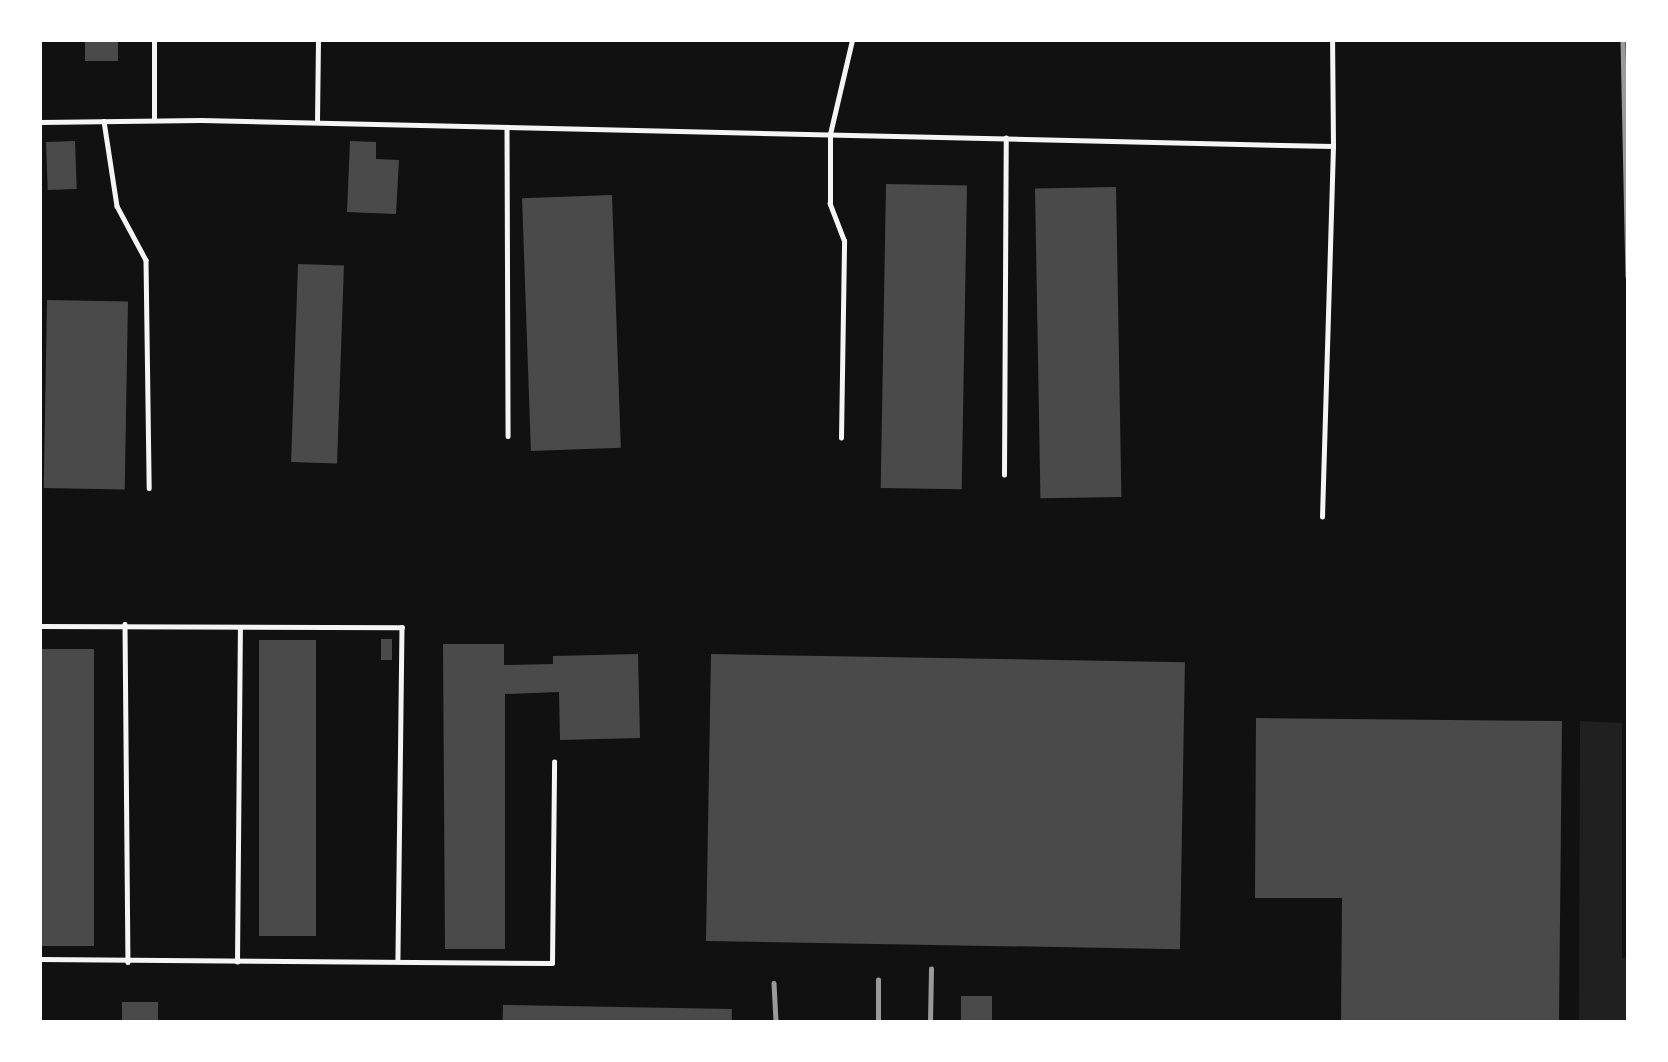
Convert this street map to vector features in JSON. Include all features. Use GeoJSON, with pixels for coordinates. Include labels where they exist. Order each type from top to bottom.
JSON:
{"type":"FeatureCollection","features":[{"type":"Feature","properties":{"kind":"lane"},"geometry":{"type":"LineString","coordinates":[[154,40],[154,120]]}},
{"type":"Feature","properties":{"kind":"lane"},"geometry":{"type":"LineString","coordinates":[[317,122],[318,40]]}},
{"type":"Feature","properties":{"kind":"lane"},"geometry":{"type":"LineString","coordinates":[[841,438],[844,241],[830,204],[830,134],[852,40]]}},
{"type":"Feature","properties":{"kind":"lane"},"geometry":{"type":"LineString","coordinates":[[1322,517],[1333,146],[1332,40]]}},
{"type":"Feature","properties":{"kind":"lane"},"geometry":{"type":"LineString","coordinates":[[40,122],[154,120],[317,122],[1333,146]]}},
{"type":"Feature","properties":{"kind":"lane"},"geometry":{"type":"LineString","coordinates":[[104,121],[117,206],[146,260],[148,488]]}},
{"type":"Feature","properties":{"kind":"lane"},"geometry":{"type":"LineString","coordinates":[[507,127],[508,436]]}},
{"type":"Feature","properties":{"kind":"lane"},"geometry":{"type":"LineString","coordinates":[[1004,475],[1006,138]]}},
{"type":"Feature","properties":{"kind":"lane"},"geometry":{"type":"LineString","coordinates":[[40,626],[125,624],[240,629],[402,627],[398,960]]}},
{"type":"Feature","properties":{"kind":"lane"},"geometry":{"type":"LineString","coordinates":[[125,624],[128,962]]}},
{"type":"Feature","properties":{"kind":"lane"},"geometry":{"type":"LineString","coordinates":[[237,962],[240,629]]}},
{"type":"Feature","properties":{"kind":"lane"},"geometry":{"type":"LineString","coordinates":[[40,958],[128,962],[398,960],[552,963],[554,762]]}},
{"type":"Feature","properties":{"kind":"shaded area"},"geometry":{"type":"Polygon","coordinates":[[[1580,721],[1622,723],[1622,958],[1627,958],[1627,1021],[1579,1021],[1580,721]]]}},
{"type":"Feature","properties":{"kind":"building"},"geometry":{"type":"Polygon","coordinates":[[[85,40],[118,40],[118,61],[85,61],[85,40]]]}},
{"type":"Feature","properties":{"kind":"building"},"geometry":{"type":"Polygon","coordinates":[[[75,141],[77,189],[48,190],[46,142],[75,141]]]}},
{"type":"Feature","properties":{"kind":"building"},"geometry":{"type":"Polygon","coordinates":[[[350,141],[376,142],[376,159],[399,160],[396,214],[347,212],[350,141]]]}},
{"type":"Feature","properties":{"kind":"building"},"geometry":{"type":"Polygon","coordinates":[[[886,184],[967,185],[962,489],[881,488],[886,184]]]}},
{"type":"Feature","properties":{"kind":"building"},"geometry":{"type":"Polygon","coordinates":[[[1116,187],[1121,497],[1040,498],[1035,188],[1116,187]]]}},
{"type":"Feature","properties":{"kind":"building"},"geometry":{"type":"Polygon","coordinates":[[[612,195],[621,448],[531,451],[522,198],[612,195]]]}},
{"type":"Feature","properties":{"kind":"building"},"geometry":{"type":"Polygon","coordinates":[[[298,264],[344,266],[337,463],[291,462],[298,264]]]}},
{"type":"Feature","properties":{"kind":"building"},"geometry":{"type":"Polygon","coordinates":[[[47,300],[128,301],[125,489],[44,488],[47,300]]]}},
{"type":"Feature","properties":{"kind":"building"},"geometry":{"type":"Polygon","coordinates":[[[381,639],[392,639],[392,660],[381,660],[381,639]]]}},
{"type":"Feature","properties":{"kind":"building"},"geometry":{"type":"Polygon","coordinates":[[[259,640],[316,640],[316,936],[259,936],[259,640]]]}},
{"type":"Feature","properties":{"kind":"building"},"geometry":{"type":"Polygon","coordinates":[[[443,644],[504,644],[504,665],[553,664],[553,656],[638,654],[640,738],[560,740],[559,692],[505,694],[505,949],[445,949],[443,644]]]}},
{"type":"Feature","properties":{"kind":"building"},"geometry":{"type":"Polygon","coordinates":[[[40,649],[94,649],[94,946],[40,946],[40,649]]]}},
{"type":"Feature","properties":{"kind":"building"},"geometry":{"type":"Polygon","coordinates":[[[711,654],[1185,662],[1180,949],[706,941],[711,654]]]}},
{"type":"Feature","properties":{"kind":"building"},"geometry":{"type":"Polygon","coordinates":[[[1256,718],[1562,721],[1559,1022],[1341,1022],[1342,898],[1255,898],[1256,718]]]}},
{"type":"Feature","properties":{"kind":"building"},"geometry":{"type":"Polygon","coordinates":[[[961,996],[992,996],[992,1022],[961,1022],[961,996]]]}},
{"type":"Feature","properties":{"kind":"building"},"geometry":{"type":"Polygon","coordinates":[[[122,1002],[158,1002],[158,1022],[122,1022],[122,1002]]]}},
{"type":"Feature","properties":{"kind":"building"},"geometry":{"type":"Polygon","coordinates":[[[503,1005],[732,1009],[732,1022],[503,1022],[503,1005]]]}},
{"type":"Feature","properties":{"kind":"railway"},"geometry":{"type":"LineString","coordinates":[[1623,40],[1628,276]]}},
{"type":"Feature","properties":{"kind":"railway"},"geometry":{"type":"LineString","coordinates":[[930,1022],[931,969]]}},
{"type":"Feature","properties":{"kind":"railway"},"geometry":{"type":"LineString","coordinates":[[878,980],[878,1022]]}},
{"type":"Feature","properties":{"kind":"railway"},"geometry":{"type":"LineString","coordinates":[[774,983],[776,1022]]}}]}
